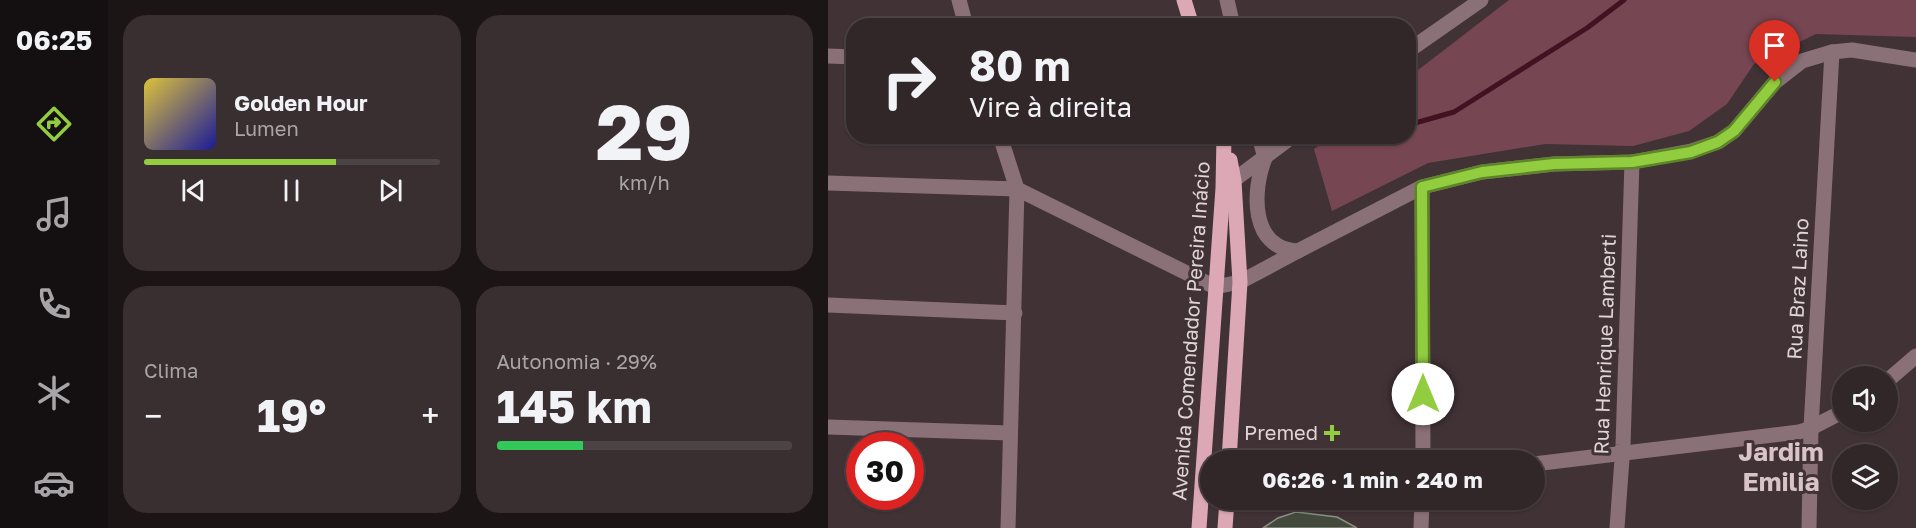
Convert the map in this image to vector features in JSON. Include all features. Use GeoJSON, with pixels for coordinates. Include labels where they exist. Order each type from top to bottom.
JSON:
{"type":"FeatureCollection","features":[{"type":"Feature","properties":{"kind":"main road"},"geometry":{"type":"LineString","coordinates":[[1184,0],[1190,18]]}},
{"type":"Feature","properties":{"kind":"main road","name":"Avenida Comendador Pereira Inácio"},"geometry":{"type":"LineString","coordinates":[[1226,144],[1240,282],[1230,450]]}},
{"type":"Feature","properties":{"kind":"main road","name":"Avenida Comendador Pereira Inácio"},"geometry":{"type":"LineString","coordinates":[[1199,528],[1215,287],[1229,184]]}},
{"type":"Feature","properties":{"kind":"main road"},"geometry":{"type":"LineString","coordinates":[[1225,528],[1226,510]]}},
{"type":"Feature","properties":{"kind":"street"},"geometry":{"type":"LineString","coordinates":[[959,0],[964,18]]}},
{"type":"Feature","properties":{"kind":"street"},"geometry":{"type":"LineString","coordinates":[[1227,0],[1231,18]]}},
{"type":"Feature","properties":{"kind":"street"},"geometry":{"type":"LineString","coordinates":[[1416,45],[1481,0]]}},
{"type":"Feature","properties":{"kind":"street"},"geometry":{"type":"LineString","coordinates":[[828,183],[1017,189],[1215,287],[1240,282],[1422,187],[1482,172],[1554,164],[1632,162],[1691,152],[1718,142],[1734,131],[1775,82],[1802,61],[1832,52],[1852,50],[1916,60]]}},
{"type":"Feature","properties":{"kind":"street","name":"Rua Braz Laino"},"geometry":{"type":"LineString","coordinates":[[1809,528],[1811,428],[1832,52]]}},
{"type":"Feature","properties":{"kind":"street"},"geometry":{"type":"LineString","coordinates":[[828,56],[846,57]]}},
{"type":"Feature","properties":{"kind":"street"},"geometry":{"type":"LineString","coordinates":[[1003,144],[1017,189],[1008,528]]}},
{"type":"Feature","properties":{"kind":"street"},"geometry":{"type":"LineString","coordinates":[[1261,144],[1265,158],[1258,175],[1257,213],[1268,236],[1276,245],[1287,250],[1298,251]]}},
{"type":"Feature","properties":{"kind":"street"},"geometry":{"type":"LineString","coordinates":[[1229,184],[1283,144]]}},
{"type":"Feature","properties":{"kind":"street","name":"Rua Henrique Lamberti"},"geometry":{"type":"LineString","coordinates":[[1617,528],[1623,453],[1632,162]]}},
{"type":"Feature","properties":{"kind":"street"},"geometry":{"type":"LineString","coordinates":[[1422,187],[1423,450]]}},
{"type":"Feature","properties":{"kind":"street"},"geometry":{"type":"LineString","coordinates":[[828,305],[1015,313]]}},
{"type":"Feature","properties":{"kind":"street"},"geometry":{"type":"LineString","coordinates":[[1898,372],[1916,356]]}},
{"type":"Feature","properties":{"kind":"street"},"geometry":{"type":"LineString","coordinates":[[1545,463],[1799,432],[1832,417]]}},
{"type":"Feature","properties":{"kind":"street"},"geometry":{"type":"LineString","coordinates":[[828,427],[1010,433]]}},
{"type":"Feature","properties":{"kind":"street"},"geometry":{"type":"LineString","coordinates":[[1421,528],[1422,510]]}},
{"type":"Feature","properties":{"kind":"shaded area"},"geometry":{"type":"Polygon","coordinates":[[[1509,0],[1916,0],[1916,37],[1816,34],[1754,64],[1727,104],[1689,131],[1633,146],[1545,144],[1428,163],[1332,211],[1314,149],[1321,144],[1416,144],[1416,72],[1509,0]]]}},
{"type":"Feature","properties":{"kind":"building"},"geometry":{"type":"Polygon","coordinates":[[[1296,512],[1337,517],[1357,528],[1263,528],[1278,518],[1296,512]]]}},
{"type":"Feature","properties":{"kind":"waterway"},"geometry":{"type":"LineString","coordinates":[[1416,123],[1454,112],[1587,28],[1624,0]]}},
{"type":"Feature","properties":{"kind":"place","name":"Premed"},"geometry":{"type":"Point","coordinates":[1332,433]}},
{"type":"Feature","properties":{"kind":"district","name":"Jardim Emilia"},"geometry":{"type":"Point","coordinates":[1781,466]}},
{"type":"Feature","properties":{"kind":"route"},"geometry":{"type":"LineString","coordinates":[[1423,394],[1422,187],[1482,172],[1554,164],[1632,162],[1691,152],[1718,142],[1734,131],[1775,82]]}}]}
